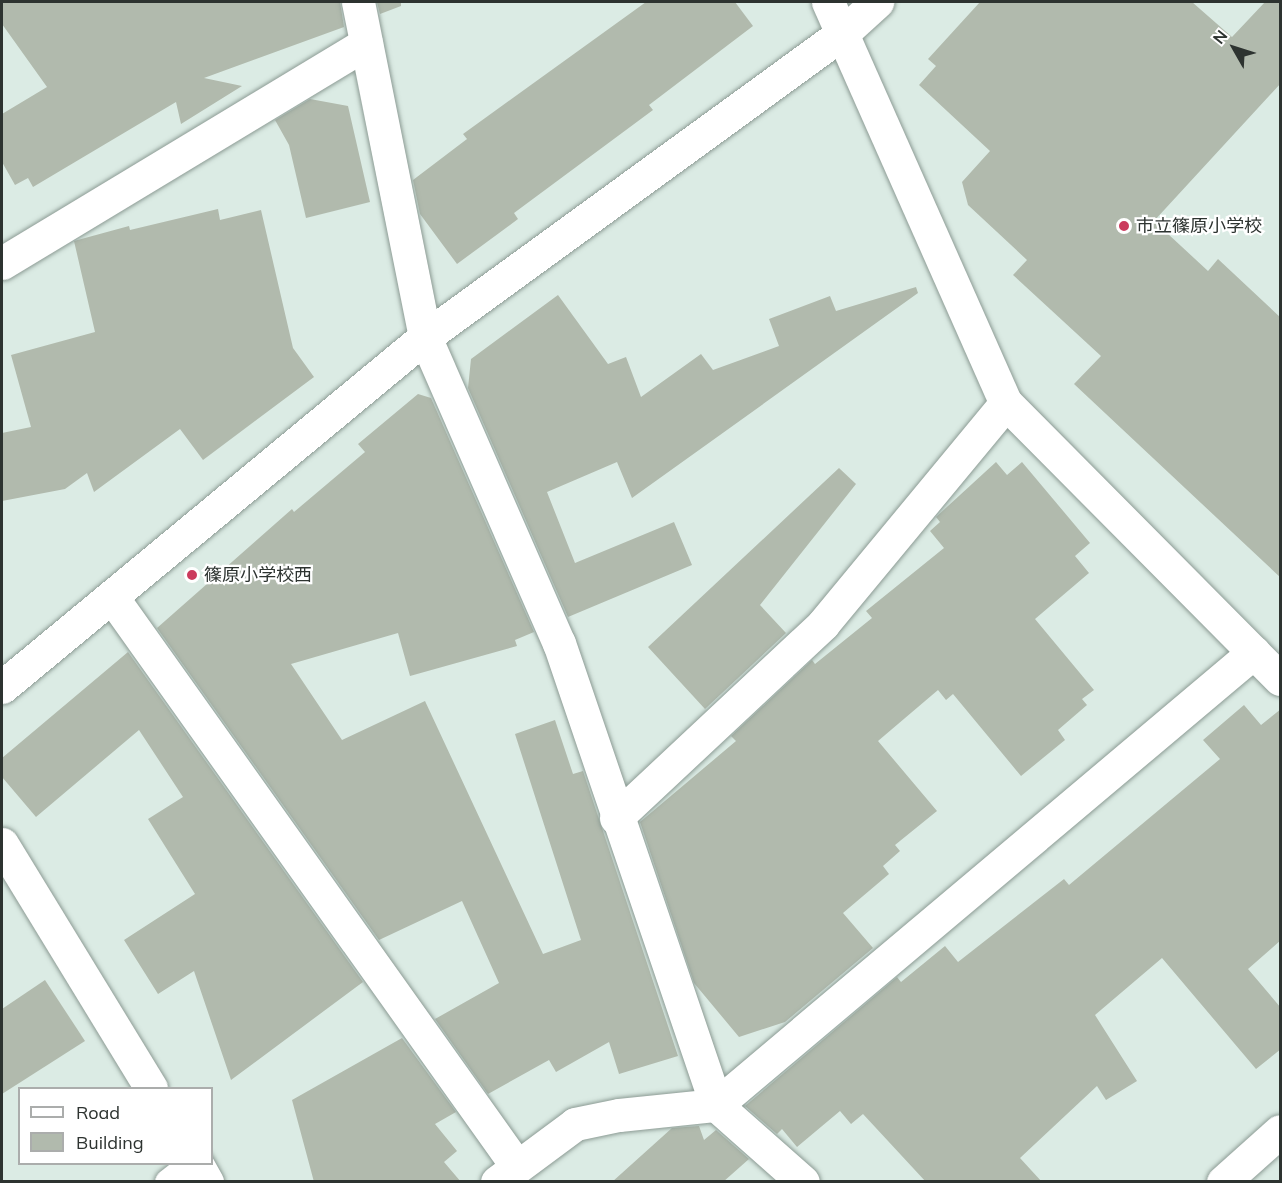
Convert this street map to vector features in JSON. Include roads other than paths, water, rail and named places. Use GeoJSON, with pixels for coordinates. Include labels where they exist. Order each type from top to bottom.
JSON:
{"type":"FeatureCollection","features":[{"type":"Feature","properties":{"kind":"street"},"geometry":{"type":"LineString","coordinates":[[358,2],[425,337],[559,643],[616,818],[716,1105],[803,1182]]}},
{"type":"Feature","properties":{"kind":"street"},"geometry":{"type":"LineString","coordinates":[[828,2],[844,32],[1006,403],[1281,679]]}},
{"type":"Feature","properties":{"kind":"street"},"geometry":{"type":"LineString","coordinates":[[2,687],[425,337],[844,32],[877,2]]}},
{"type":"Feature","properties":{"kind":"street"},"geometry":{"type":"LineString","coordinates":[[2,263],[366,43]]}},
{"type":"Feature","properties":{"kind":"street"},"geometry":{"type":"LineString","coordinates":[[616,818],[823,624],[1006,403]]}},
{"type":"Feature","properties":{"kind":"street"},"geometry":{"type":"LineString","coordinates":[[112,597],[507,1173],[575,1124],[716,1105],[1254,652]]}},
{"type":"Feature","properties":{"kind":"street"},"geometry":{"type":"LineString","coordinates":[[2,844],[150,1087]]}},
{"type":"Feature","properties":{"kind":"street"},"geometry":{"type":"LineString","coordinates":[[1223,1182],[1281,1131]]}},
{"type":"Feature","properties":{"kind":"street"},"geometry":{"type":"LineString","coordinates":[[198,1165],[207,1182]]}},
{"type":"Feature","properties":{"kind":"lane"},"geometry":{"type":"LineString","coordinates":[[168,1182],[190,1165]]}},
{"type":"Feature","properties":{"kind":"place","name":"市立篠原小学校"},"geometry":{"type":"Point","coordinates":[1124,226]}},
{"type":"Feature","properties":{"kind":"place","name":"篠原小学校西"},"geometry":{"type":"Point","coordinates":[192,575]}}]}
